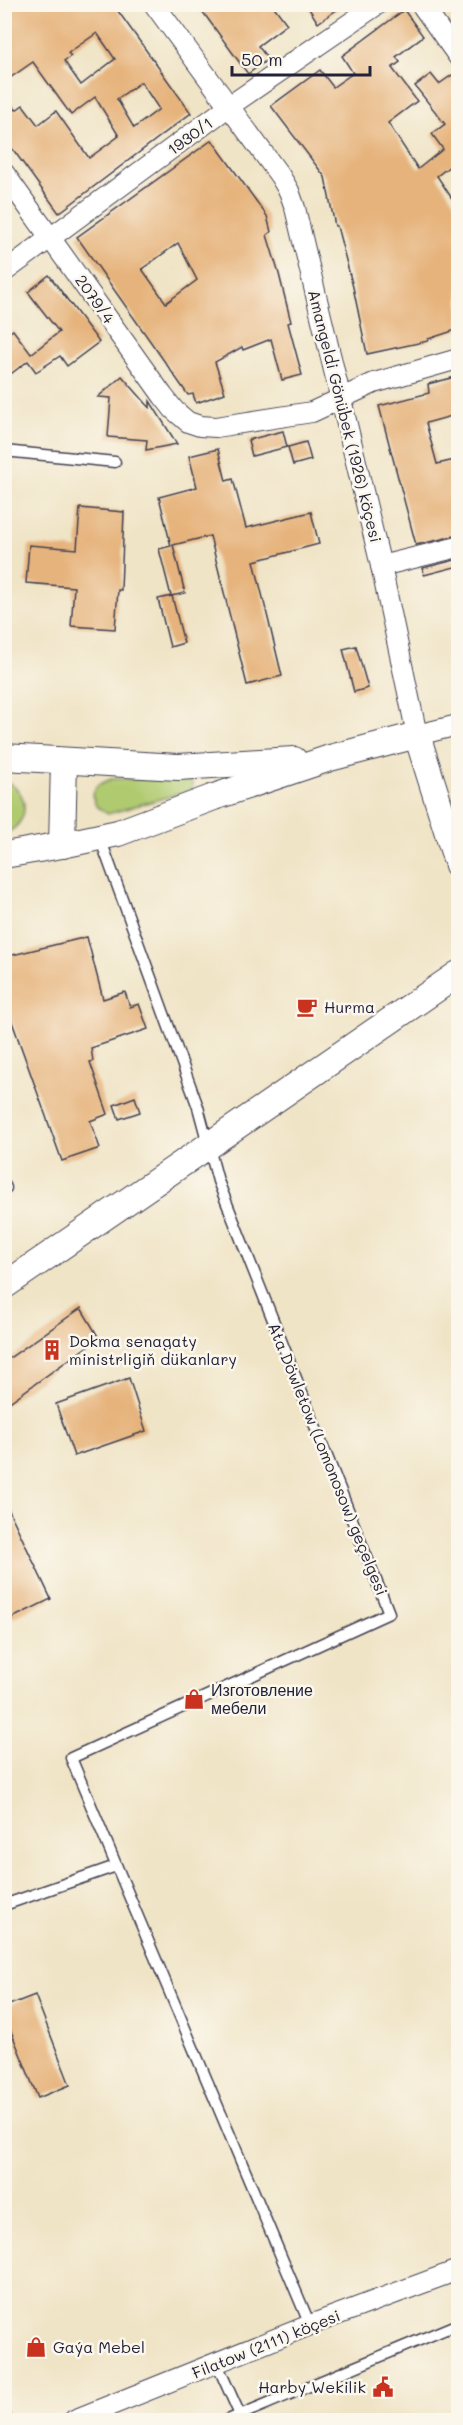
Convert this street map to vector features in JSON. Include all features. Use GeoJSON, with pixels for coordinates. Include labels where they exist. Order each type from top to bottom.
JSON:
{"type":"FeatureCollection","features":[{"type":"Feature","properties":{"kind":"street","name":"Amangeldi Gönübek (1926) köçesi"},"geometry":{"type":"LineString","coordinates":[[154,4],[289,191],[381,566],[417,735],[459,865]]}},
{"type":"Feature","properties":{"kind":"street","name":"1930/1"},"geometry":{"type":"LineString","coordinates":[[4,272],[228,107],[378,4]]}},
{"type":"Feature","properties":{"kind":"street"},"geometry":{"type":"LineString","coordinates":[[421,4],[459,56]]}},
{"type":"Feature","properties":{"kind":"street","name":"2079/4"},"geometry":{"type":"LineString","coordinates":[[4,173],[163,396],[188,422],[200,426],[216,427],[312,412],[340,397]]}},
{"type":"Feature","properties":{"kind":"street"},"geometry":{"type":"LineString","coordinates":[[340,397],[374,383],[459,359]]}},
{"type":"Feature","properties":{"kind":"street"},"geometry":{"type":"LineString","coordinates":[[381,566],[459,547]]}},
{"type":"Feature","properties":{"kind":"street"},"geometry":{"type":"LineString","coordinates":[[4,855],[100,838],[330,758],[459,725]]}},
{"type":"Feature","properties":{"kind":"street"},"geometry":{"type":"LineString","coordinates":[[4,757],[178,767],[330,758]]}},
{"type":"Feature","properties":{"kind":"street"},"geometry":{"type":"LineString","coordinates":[[62,845],[64,761]]}},
{"type":"Feature","properties":{"kind":"street"},"geometry":{"type":"LineString","coordinates":[[4,873],[62,845]]}},
{"type":"Feature","properties":{"kind":"street"},"geometry":{"type":"LineString","coordinates":[[4,1286],[459,974]]}},
{"type":"Feature","properties":{"kind":"street","name":"Filatow (2111) köçesi"},"geometry":{"type":"LineString","coordinates":[[74,2421],[310,2325],[459,2270]]}},
{"type":"Feature","properties":{"kind":"lane"},"geometry":{"type":"LineString","coordinates":[[4,451],[115,462]]}},
{"type":"Feature","properties":{"kind":"lane"},"geometry":{"type":"LineString","coordinates":[[100,838],[198,1107],[209,1145]]}},
{"type":"Feature","properties":{"kind":"lane","name":"Ata Döwletow (Lomonosow) geçelgesi"},"geometry":{"type":"LineString","coordinates":[[116,1866],[70,1758],[389,1614],[218,1181],[209,1145]]}},
{"type":"Feature","properties":{"kind":"lane"},"geometry":{"type":"LineString","coordinates":[[4,1905],[116,1866],[310,2325]]}},
{"type":"Feature","properties":{"kind":"lane"},"geometry":{"type":"LineString","coordinates":[[228,2421],[459,2324]]}},
{"type":"Feature","properties":{"kind":"lane"},"geometry":{"type":"LineString","coordinates":[[217,2364],[240,2415]]}},
{"type":"Feature","properties":{"kind":"lane"},"geometry":{"type":"LineString","coordinates":[[4,2413],[7,2421]]}},
{"type":"Feature","properties":{"kind":"green space"},"geometry":{"type":"Polygon","coordinates":[[[111,779],[188,779],[193,786],[188,791],[108,814],[96,806],[92,795],[97,785],[111,779]]]}},
{"type":"Feature","properties":{"kind":"green space"},"geometry":{"type":"Polygon","coordinates":[[[5,782],[19,792],[24,808],[19,823],[5,833],[5,782]]]}},
{"type":"Feature","properties":{"kind":"building"},"geometry":{"type":"Polygon","coordinates":[[[4,4],[113,4],[191,113],[59,213],[4,137],[4,94],[16,110],[23,105],[38,125],[56,111],[89,158],[119,136],[95,97],[71,115],[33,62],[4,82],[4,4]],[[97,33],[68,53],[71,56],[64,61],[81,85],[115,59],[97,33]],[[141,82],[117,99],[134,128],[159,109],[141,82]]]}},
{"type":"Feature","properties":{"kind":"building"},"geometry":{"type":"Polygon","coordinates":[[[197,4],[272,4],[287,24],[258,46],[268,59],[248,74],[197,4]]]}},
{"type":"Feature","properties":{"kind":"building"},"geometry":{"type":"Polygon","coordinates":[[[306,4],[345,4],[318,23],[306,4]]]}},
{"type":"Feature","properties":{"kind":"building"},"geometry":{"type":"Polygon","coordinates":[[[404,10],[423,36],[396,57],[400,62],[392,68],[417,101],[388,123],[418,169],[443,149],[432,134],[445,124],[415,86],[431,74],[439,84],[452,75],[459,84],[459,169],[454,163],[437,176],[459,209],[459,329],[428,339],[428,341],[367,354],[353,287],[337,226],[335,226],[325,177],[271,106],[320,70],[333,87],[353,73],[342,56],[404,10]]]}},
{"type":"Feature","properties":{"kind":"building"},"geometry":{"type":"Polygon","coordinates":[[[212,140],[267,216],[271,232],[267,235],[291,322],[288,323],[302,375],[282,380],[271,339],[243,350],[242,347],[215,362],[225,393],[196,403],[193,394],[188,395],[77,237],[212,140]],[[178,243],[142,269],[166,303],[197,280],[178,243]]]}},
{"type":"Feature","properties":{"kind":"building"},"geometry":{"type":"Polygon","coordinates":[[[49,275],[99,342],[67,366],[60,356],[36,372],[28,361],[4,379],[4,336],[13,330],[31,354],[59,332],[28,292],[49,275]]]}},
{"type":"Feature","properties":{"kind":"building"},"geometry":{"type":"Polygon","coordinates":[[[122,376],[150,408],[150,401],[177,444],[146,450],[147,440],[108,437],[111,398],[98,397],[122,376]]]}},
{"type":"Feature","properties":{"kind":"building"},"geometry":{"type":"Polygon","coordinates":[[[459,376],[459,414],[426,423],[437,464],[459,459],[459,535],[416,545],[379,406],[429,393],[428,384],[459,376]]]}},
{"type":"Feature","properties":{"kind":"building"},"geometry":{"type":"Polygon","coordinates":[[[283,431],[287,447],[252,456],[248,440],[283,431]]]}},
{"type":"Feature","properties":{"kind":"building"},"geometry":{"type":"Polygon","coordinates":[[[306,442],[311,460],[293,465],[288,447],[306,442]]]}},
{"type":"Feature","properties":{"kind":"building"},"geometry":{"type":"Polygon","coordinates":[[[218,449],[226,481],[233,479],[246,528],[311,512],[319,544],[254,561],[282,676],[247,685],[210,536],[173,545],[185,593],[171,596],[159,549],[171,546],[159,497],[197,487],[189,456],[218,449]]]}},
{"type":"Feature","properties":{"kind":"building"},"geometry":{"type":"Polygon","coordinates":[[[80,508],[124,512],[121,590],[118,590],[115,629],[71,626],[74,587],[26,583],[29,545],[77,549],[80,508]]]}},
{"type":"Feature","properties":{"kind":"building"},"geometry":{"type":"Polygon","coordinates":[[[459,559],[459,566],[424,575],[423,568],[459,559]]]}},
{"type":"Feature","properties":{"kind":"building"},"geometry":{"type":"Polygon","coordinates":[[[172,596],[184,643],[170,647],[158,599],[172,596]]]}},
{"type":"Feature","properties":{"kind":"building"},"geometry":{"type":"Polygon","coordinates":[[[356,646],[368,688],[354,692],[343,649],[356,646]]]}},
{"type":"Feature","properties":{"kind":"building"},"geometry":{"type":"Polygon","coordinates":[[[87,937],[103,999],[125,992],[130,1007],[139,1004],[148,1029],[91,1048],[93,1061],[90,1062],[108,1114],[90,1121],[100,1148],[62,1161],[11,1019],[4,1021],[4,957],[87,937]]]}},
{"type":"Feature","properties":{"kind":"building"},"geometry":{"type":"Polygon","coordinates":[[[135,1097],[140,1112],[119,1119],[114,1105],[135,1097]]]}},
{"type":"Feature","properties":{"kind":"building","name":"Dokma senagaty ministrligiň dükanlary"},"geometry":{"type":"Polygon","coordinates":[[[81,1308],[99,1338],[4,1406],[4,1362],[81,1308]]]}},
{"type":"Feature","properties":{"kind":"building"},"geometry":{"type":"Polygon","coordinates":[[[129,1378],[146,1431],[74,1456],[56,1404],[129,1378]]]}},
{"type":"Feature","properties":{"kind":"building"},"geometry":{"type":"Polygon","coordinates":[[[4,1500],[51,1599],[4,1622],[4,1500]]]}},
{"type":"Feature","properties":{"kind":"building"},"geometry":{"type":"Polygon","coordinates":[[[35,1995],[70,2085],[38,2098],[4,2014],[4,2007],[35,1995]]]}},
{"type":"Feature","properties":{"kind":"place","name":"Hurma"},"geometry":{"type":"Point","coordinates":[307,1007]}},
{"type":"Feature","properties":{"kind":"place","name":"Dokma senagaty ministrligiň dükanlary"},"geometry":{"type":"Point","coordinates":[52,1350]}},
{"type":"Feature","properties":{"kind":"place","name":"Изготовление мебели"},"geometry":{"type":"Point","coordinates":[194,1699]}},
{"type":"Feature","properties":{"kind":"place","name":"Gaýa Mebel"},"geometry":{"type":"Point","coordinates":[36,2347]}},
{"type":"Feature","properties":{"kind":"place","name":"Harby Wekilik"},"geometry":{"type":"Point","coordinates":[383,2387]}}]}
